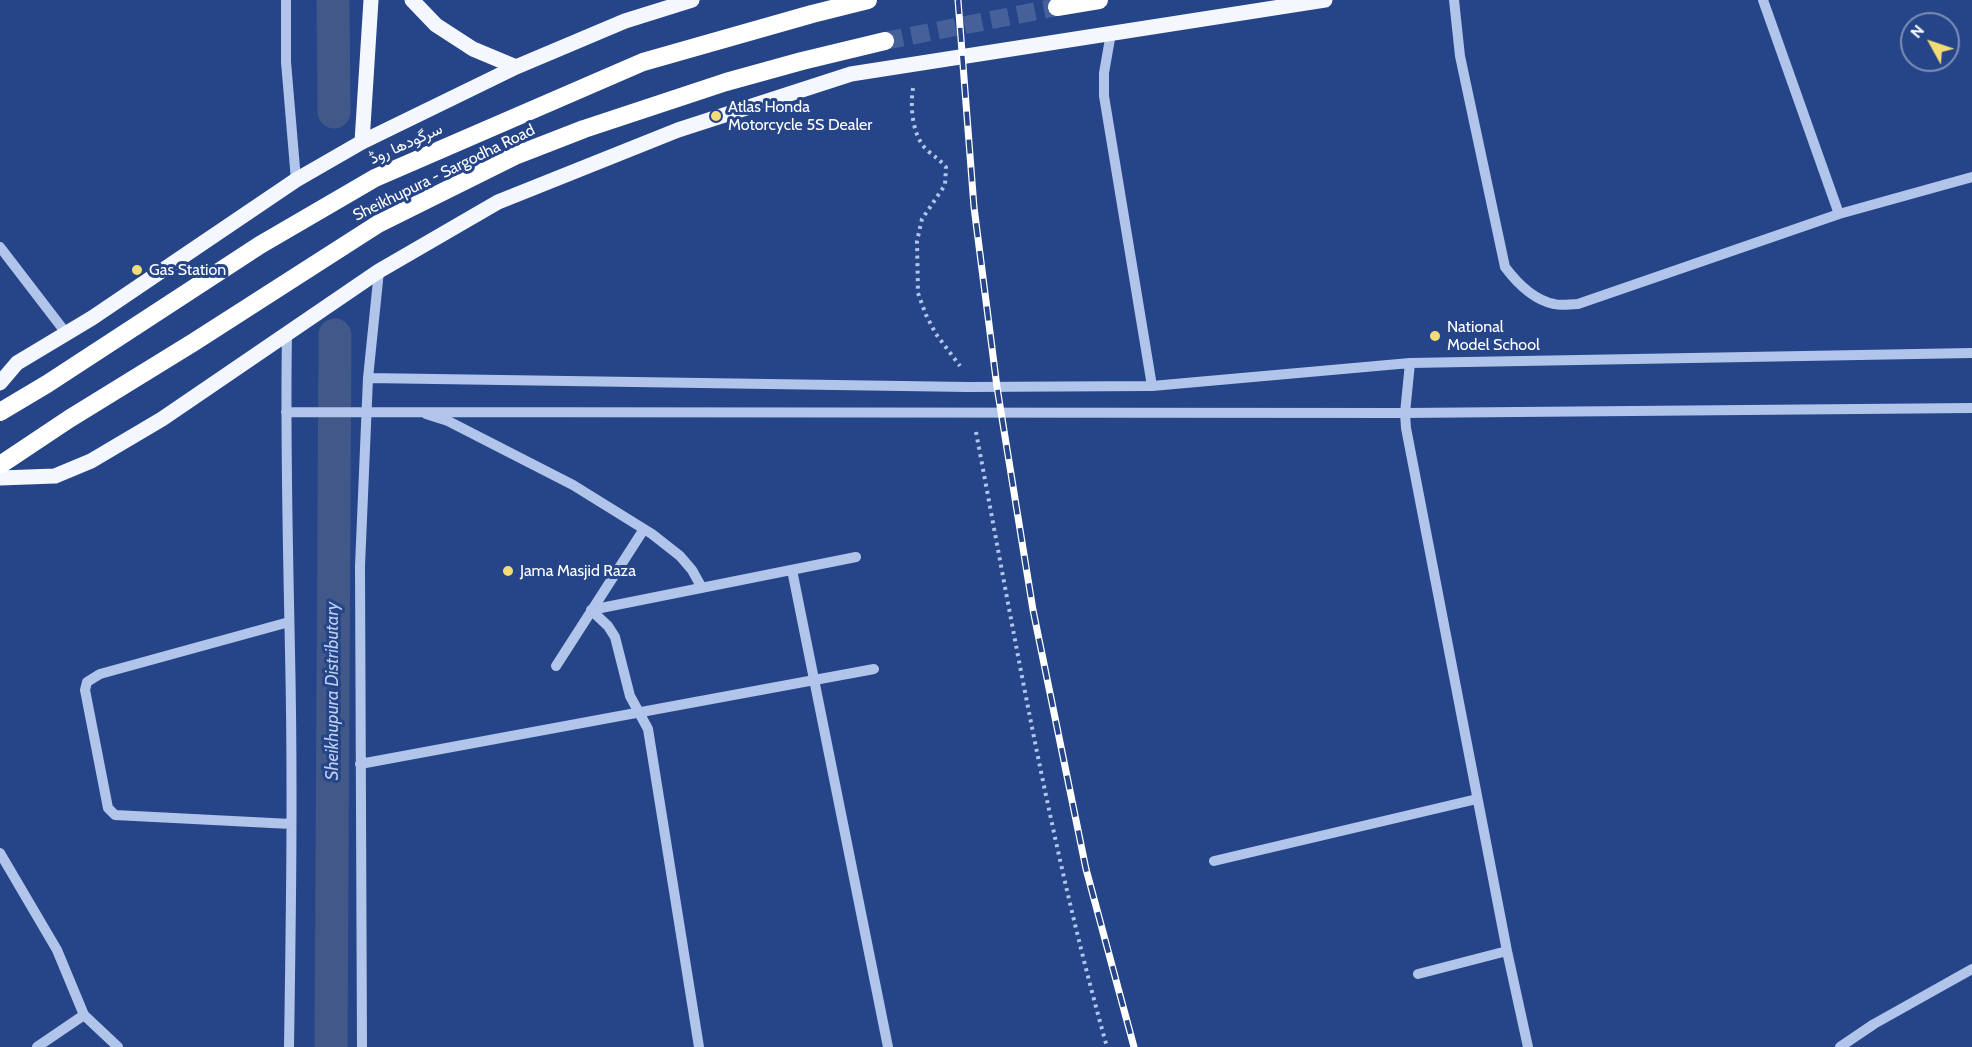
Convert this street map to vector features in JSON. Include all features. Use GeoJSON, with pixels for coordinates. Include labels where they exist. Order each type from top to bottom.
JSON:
{"type":"FeatureCollection","features":[{"type":"Feature","properties":{"kind":"highway","name":"سرگودھا روڈ"},"geometry":{"type":"LineString","coordinates":[[0,412],[47,384],[260,245],[375,178],[643,62],[868,0]]}},
{"type":"Feature","properties":{"kind":"highway"},"geometry":{"type":"LineString","coordinates":[[1057,7],[1099,0]]}},
{"type":"Feature","properties":{"kind":"highway","name":"Sheikhupura - Sargodha Road"},"geometry":{"type":"LineString","coordinates":[[0,465],[378,224],[517,155],[584,129],[726,82],[885,41]]}},
{"type":"Feature","properties":{"kind":"main road"},"geometry":{"type":"LineString","coordinates":[[362,141],[371,0]]}},
{"type":"Feature","properties":{"kind":"main road"},"geometry":{"type":"LineString","coordinates":[[412,0],[436,25],[473,50],[516,67]]}},
{"type":"Feature","properties":{"kind":"main road"},"geometry":{"type":"LineString","coordinates":[[0,383],[17,363],[92,318],[296,180],[362,141],[516,67],[625,21],[692,0]]}},
{"type":"Feature","properties":{"kind":"main road"},"geometry":{"type":"LineString","coordinates":[[0,478],[55,476],[91,461],[162,419],[379,271],[498,202],[678,130],[851,74],[1325,0]]}},
{"type":"Feature","properties":{"kind":"street"},"geometry":{"type":"LineString","coordinates":[[286,0],[286,62],[296,180]]}},
{"type":"Feature","properties":{"kind":"street"},"geometry":{"type":"LineString","coordinates":[[1454,0],[1460,56],[1505,267],[1526,291],[1545,302],[1556,305],[1578,304],[1839,214],[1972,177]]}},
{"type":"Feature","properties":{"kind":"street"},"geometry":{"type":"LineString","coordinates":[[1763,0],[1839,214]]}},
{"type":"Feature","properties":{"kind":"street"},"geometry":{"type":"LineString","coordinates":[[1111,33],[1104,73],[1104,96],[1152,386]]}},
{"type":"Feature","properties":{"kind":"street"},"geometry":{"type":"LineString","coordinates":[[0,247],[66,333]]}},
{"type":"Feature","properties":{"kind":"street"},"geometry":{"type":"LineString","coordinates":[[362,1047],[360,566],[368,378],[379,271]]}},
{"type":"Feature","properties":{"kind":"street"},"geometry":{"type":"LineString","coordinates":[[287,334],[291,824],[289,1047]]}},
{"type":"Feature","properties":{"kind":"street"},"geometry":{"type":"LineString","coordinates":[[368,378],[968,387],[1152,386],[1410,363],[1972,353]]}},
{"type":"Feature","properties":{"kind":"street"},"geometry":{"type":"LineString","coordinates":[[1410,363],[1405,413],[1406,428],[1477,799],[1528,1047]]}},
{"type":"Feature","properties":{"kind":"street"},"geometry":{"type":"LineString","coordinates":[[286,412],[1405,413],[1972,408]]}},
{"type":"Feature","properties":{"kind":"street"},"geometry":{"type":"LineString","coordinates":[[414,411],[448,421],[573,485],[644,529],[680,556],[692,570],[702,588]]}},
{"type":"Feature","properties":{"kind":"street"},"geometry":{"type":"LineString","coordinates":[[556,666],[644,529]]}},
{"type":"Feature","properties":{"kind":"street"},"geometry":{"type":"LineString","coordinates":[[591,610],[856,557]]}},
{"type":"Feature","properties":{"kind":"street"},"geometry":{"type":"LineString","coordinates":[[792,570],[888,1047]]}},
{"type":"Feature","properties":{"kind":"street"},"geometry":{"type":"LineString","coordinates":[[591,610],[608,626],[615,637],[630,696],[648,729],[699,1047]]}},
{"type":"Feature","properties":{"kind":"street"},"geometry":{"type":"LineString","coordinates":[[289,622],[100,674],[87,682],[85,690],[108,808],[115,815],[291,824]]}},
{"type":"Feature","properties":{"kind":"street"},"geometry":{"type":"LineString","coordinates":[[360,764],[874,669]]}},
{"type":"Feature","properties":{"kind":"street"},"geometry":{"type":"LineString","coordinates":[[1214,861],[1477,799]]}},
{"type":"Feature","properties":{"kind":"street"},"geometry":{"type":"LineString","coordinates":[[0,853],[57,950],[84,1015],[118,1047]]}},
{"type":"Feature","properties":{"kind":"street"},"geometry":{"type":"LineString","coordinates":[[1418,974],[1507,951]]}},
{"type":"Feature","properties":{"kind":"street"},"geometry":{"type":"LineString","coordinates":[[1840,1047],[1874,1024],[1972,969]]}},
{"type":"Feature","properties":{"kind":"street"},"geometry":{"type":"LineString","coordinates":[[38,1047],[84,1015]]}},
{"type":"Feature","properties":{"kind":"path"},"geometry":{"type":"LineString","coordinates":[[916,64],[911,100],[916,130],[928,151],[938,157],[946,167],[945,185],[922,219],[917,241],[918,292],[936,334],[961,368],[968,387]]}},
{"type":"Feature","properties":{"kind":"path"},"geometry":{"type":"LineString","coordinates":[[973,413],[1046,799],[1088,980],[1107,1047]]}},
{"type":"Feature","properties":{"kind":"waterway","name":"Sheikhupura Distributary"},"geometry":{"type":"LineString","coordinates":[[333,0],[334,112]]}},
{"type":"Feature","properties":{"kind":"waterway","name":"Sheikhupura Distributary"},"geometry":{"type":"LineString","coordinates":[[331,1047],[335,335]]}},
{"type":"Feature","properties":{"kind":"tunnel"},"geometry":{"type":"LineString","coordinates":[[885,41],[1057,7]]}},
{"type":"Feature","properties":{"kind":"railway"},"geometry":{"type":"LineString","coordinates":[[958,0],[974,207],[997,387],[1033,610],[1086,869],[1134,1047]]}},
{"type":"Feature","properties":{"kind":"place","name":"Atlas Honda Motorcycle 5S Dealer"},"geometry":{"type":"Point","coordinates":[716,116]}},
{"type":"Feature","properties":{"kind":"place","name":"Gas Station"},"geometry":{"type":"Point","coordinates":[137,270]}},
{"type":"Feature","properties":{"kind":"place","name":"National Model School"},"geometry":{"type":"Point","coordinates":[1435,336]}},
{"type":"Feature","properties":{"kind":"place","name":"Jama Masjid Raza"},"geometry":{"type":"Point","coordinates":[508,571]}}]}
